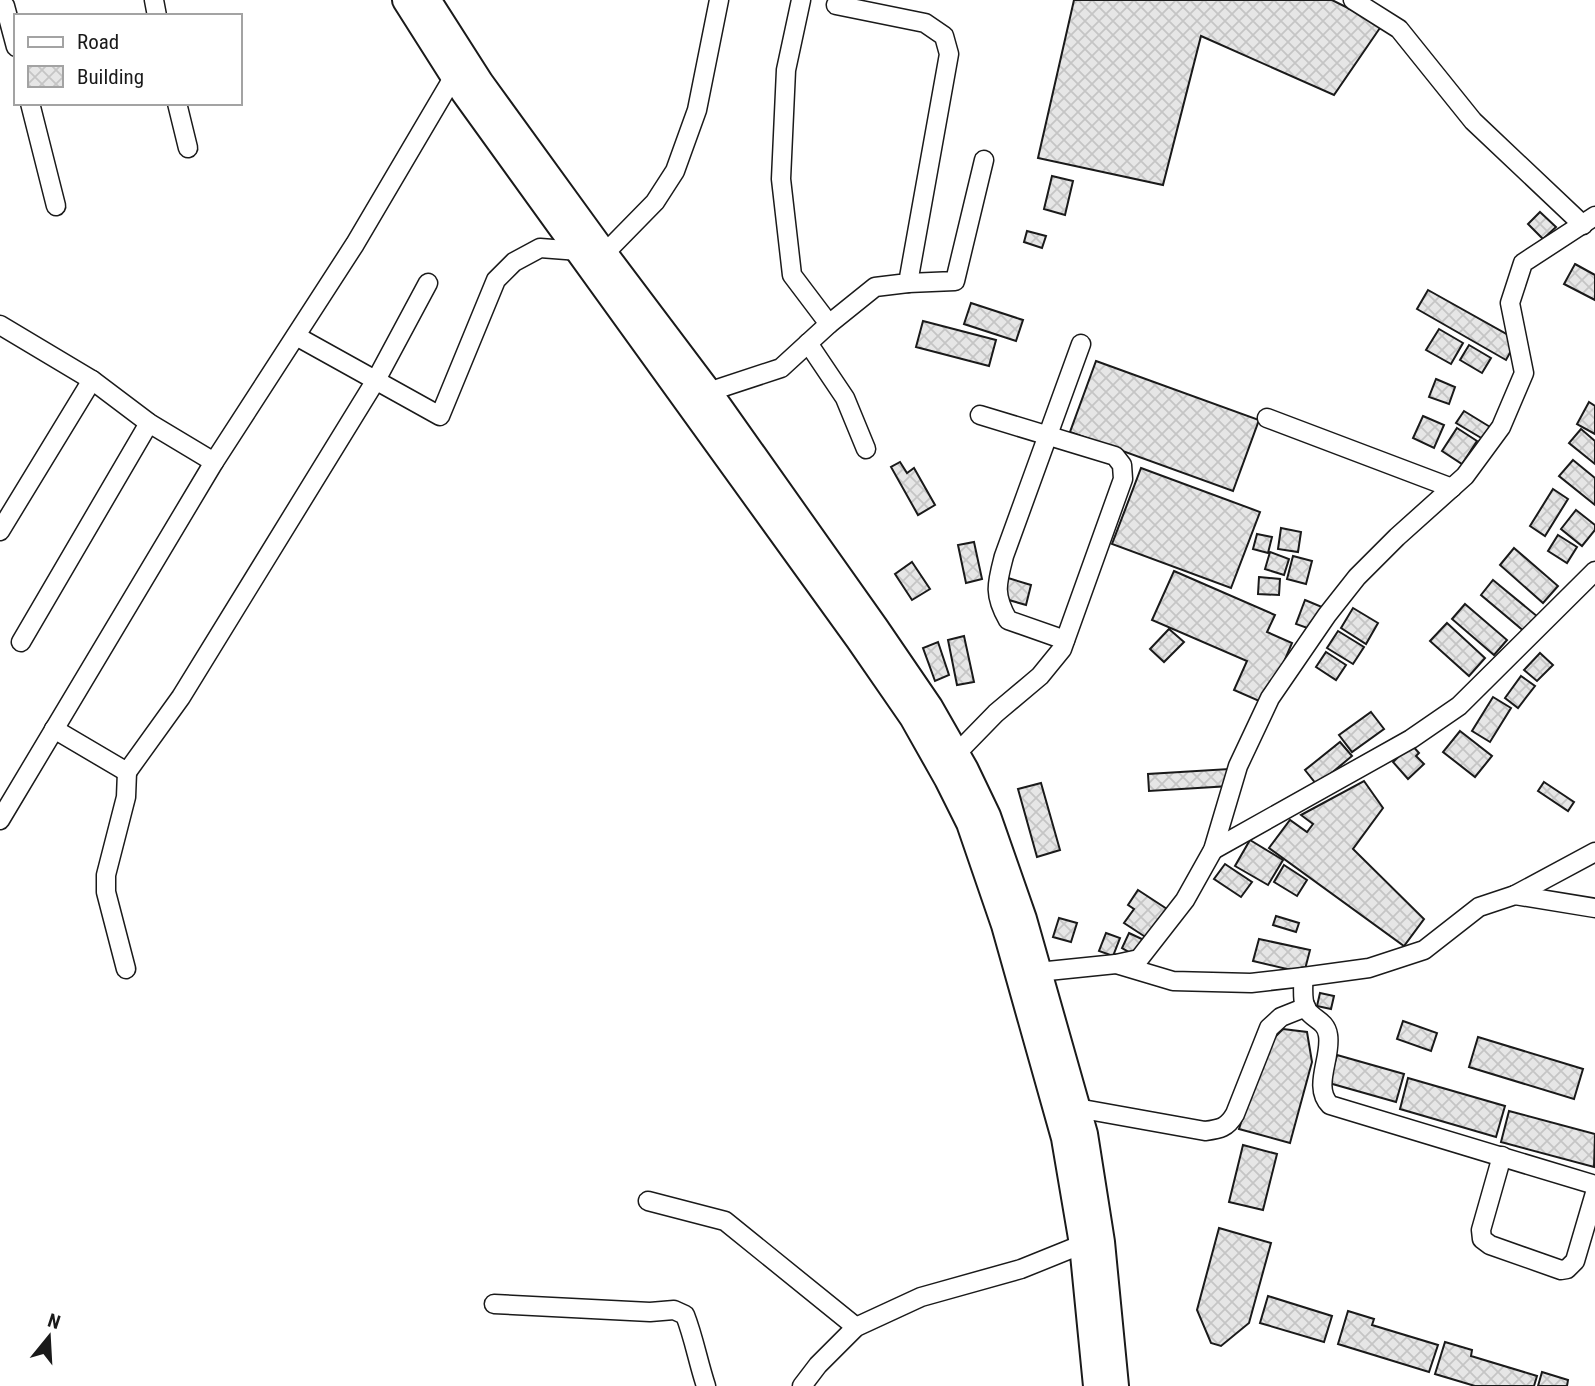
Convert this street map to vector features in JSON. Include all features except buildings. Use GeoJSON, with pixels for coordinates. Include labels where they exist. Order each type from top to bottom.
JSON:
{"type":"FeatureCollection","features":[{"type":"Feature","properties":{"kind":"highway"},"geometry":{"type":"LineString","coordinates":[[406,0],[461,71],[592,253],[913,717],[970,823],[1005,925],[1029,975]]}},
{"type":"Feature","properties":{"kind":"highway"},"geometry":{"type":"LineString","coordinates":[[427,0],[461,71]]}},
{"type":"Feature","properties":{"kind":"highway"},"geometry":{"type":"LineString","coordinates":[[592,253],[708,393],[929,707],[987,816],[1020,909],[1029,975],[1053,1058],[1065,1138],[1092,1243],[1115,1386]]}},
{"type":"Feature","properties":{"kind":"highway"},"geometry":{"type":"LineString","coordinates":[[1053,1058],[1077,1108],[1093,1181],[1092,1243],[1097,1386]]}},
{"type":"Feature","properties":{"kind":"street"},"geometry":{"type":"LineString","coordinates":[[296,336],[440,416],[496,281],[514,261],[540,248],[592,253],[654,202],[675,172],[697,110],[719,0]]}},
{"type":"Feature","properties":{"kind":"street"},"geometry":{"type":"LineString","coordinates":[[801,0],[786,70],[781,179],[792,275],[829,324]]}},
{"type":"Feature","properties":{"kind":"street"},"geometry":{"type":"LineString","coordinates":[[1029,975],[1139,959],[1185,900],[1213,850],[1238,766],[1270,698],[1327,615],[1357,577],[1465,476],[1501,427],[1524,373],[1510,303],[1523,262],[1589,220],[1472,121],[1399,29],[1353,0]]}},
{"type":"Feature","properties":{"kind":"street"},"geometry":{"type":"LineString","coordinates":[[7,5],[14,38]]}},
{"type":"Feature","properties":{"kind":"street"},"geometry":{"type":"LineString","coordinates":[[836,5],[926,23],[944,36],[949,54],[908,283]]}},
{"type":"Feature","properties":{"kind":"street"},"geometry":{"type":"LineString","coordinates":[[0,820],[214,462],[355,244],[461,71]]}},
{"type":"Feature","properties":{"kind":"street"},"geometry":{"type":"LineString","coordinates":[[31,105],[56,206]]}},
{"type":"Feature","properties":{"kind":"street"},"geometry":{"type":"LineString","coordinates":[[177,105],[188,148]]}},
{"type":"Feature","properties":{"kind":"street"},"geometry":{"type":"LineString","coordinates":[[708,393],[781,369],[829,324],[875,287],[955,281],[984,160]]}},
{"type":"Feature","properties":{"kind":"street"},"geometry":{"type":"LineString","coordinates":[[126,969],[106,892],[106,875],[126,797],[127,772],[181,697],[376,380],[428,283]]}},
{"type":"Feature","properties":{"kind":"street"},"geometry":{"type":"LineString","coordinates":[[0,325],[92,380],[149,423],[214,462]]}},
{"type":"Feature","properties":{"kind":"street"},"geometry":{"type":"LineString","coordinates":[[808,343],[845,398],[866,449]]}},
{"type":"Feature","properties":{"kind":"street"},"geometry":{"type":"LineString","coordinates":[[1065,640],[1008,620],[999,603],[998,581],[1004,556],[1082,344]]}},
{"type":"Feature","properties":{"kind":"street"},"geometry":{"type":"LineString","coordinates":[[0,531],[92,380]]}},
{"type":"Feature","properties":{"kind":"street"},"geometry":{"type":"LineString","coordinates":[[956,754],[996,713],[1040,676],[1062,649],[1123,480],[1122,465],[1115,456],[980,415]]}},
{"type":"Feature","properties":{"kind":"street"},"geometry":{"type":"LineString","coordinates":[[1267,418],[1452,488]]}},
{"type":"Feature","properties":{"kind":"street"},"geometry":{"type":"LineString","coordinates":[[21,642],[149,423]]}},
{"type":"Feature","properties":{"kind":"street"},"geometry":{"type":"LineString","coordinates":[[1213,850],[1410,739],[1459,706],[1595,571]]}},
{"type":"Feature","properties":{"kind":"street"},"geometry":{"type":"LineString","coordinates":[[54,729],[127,772]]}},
{"type":"Feature","properties":{"kind":"street"},"geometry":{"type":"LineString","coordinates":[[1116,964],[1172,981],[1251,983],[1369,968],[1424,950],[1479,907],[1515,895],[1595,852]]}},
{"type":"Feature","properties":{"kind":"street"},"geometry":{"type":"LineString","coordinates":[[1515,895],[1595,908]]}},
{"type":"Feature","properties":{"kind":"street"},"geometry":{"type":"LineString","coordinates":[[1303,977],[1306,1007],[1325,1026],[1329,1036],[1322,1090],[1330,1105],[1595,1185]]}},
{"type":"Feature","properties":{"kind":"street"},"geometry":{"type":"LineString","coordinates":[[1077,1108],[1205,1131],[1221,1129],[1229,1124],[1235,1114],[1269,1028],[1280,1017],[1306,1007]]}},
{"type":"Feature","properties":{"kind":"street"},"geometry":{"type":"LineString","coordinates":[[1502,1156],[1481,1230],[1482,1240],[1490,1245],[1561,1270],[1567,1269],[1575,1261],[1595,1193]]}},
{"type":"Feature","properties":{"kind":"street"},"geometry":{"type":"LineString","coordinates":[[648,1201],[725,1221],[856,1327]]}},
{"type":"Feature","properties":{"kind":"street"},"geometry":{"type":"LineString","coordinates":[[802,1386],[818,1364],[856,1327],[921,1297],[1021,1269],[1092,1243]]}},
{"type":"Feature","properties":{"kind":"street"},"geometry":{"type":"LineString","coordinates":[[494,1304],[650,1312],[674,1310],[685,1315],[706,1386]]}}]}
